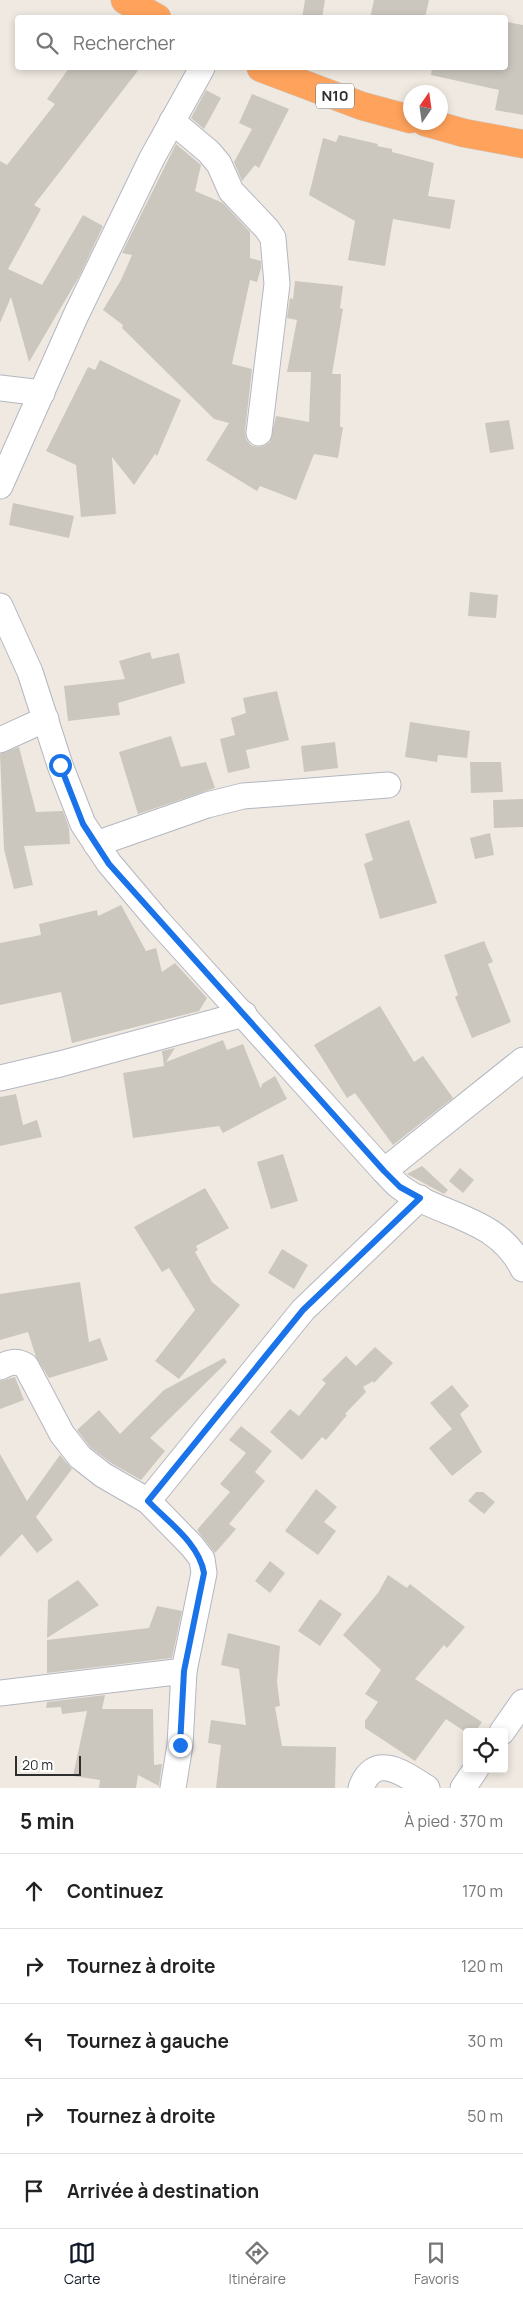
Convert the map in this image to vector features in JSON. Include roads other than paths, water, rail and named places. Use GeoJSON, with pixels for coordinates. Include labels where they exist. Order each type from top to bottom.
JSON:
{"type":"FeatureCollection","features":[{"type":"Feature","properties":{"kind":"highway"},"geometry":{"type":"LineString","coordinates":[[125,0],[152,15]]}},
{"type":"Feature","properties":{"kind":"highway","name":"N10"},"geometry":{"type":"LineString","coordinates":[[266,70],[362,106],[403,117]]}},
{"type":"Feature","properties":{"kind":"highway"},"geometry":{"type":"LineString","coordinates":[[448,128],[523,144]]}},
{"type":"Feature","properties":{"kind":"street"},"geometry":{"type":"LineString","coordinates":[[0,486],[76,314],[152,158],[201,70]]}},
{"type":"Feature","properties":{"kind":"street"},"geometry":{"type":"LineString","coordinates":[[172,122],[209,152],[219,164],[231,191],[267,229],[273,238],[277,284],[259,433]]}},
{"type":"Feature","properties":{"kind":"street"},"geometry":{"type":"LineString","coordinates":[[0,388],[42,393]]}},
{"type":"Feature","properties":{"kind":"street"},"geometry":{"type":"LineString","coordinates":[[0,606],[30,672],[83,824],[109,864],[158,921],[400,1187],[479,1224],[500,1238],[523,1269]]}},
{"type":"Feature","properties":{"kind":"street"},"geometry":{"type":"LineString","coordinates":[[0,740],[46,719]]}},
{"type":"Feature","properties":{"kind":"street"},"geometry":{"type":"LineString","coordinates":[[96,844],[208,806],[244,796],[388,785]]}},
{"type":"Feature","properties":{"kind":"street"},"geometry":{"type":"LineString","coordinates":[[0,1078],[60,1064],[244,1014]]}},
{"type":"Feature","properties":{"kind":"street"},"geometry":{"type":"LineString","coordinates":[[384,1171],[523,1060]]}},
{"type":"Feature","properties":{"kind":"street"},"geometry":{"type":"LineString","coordinates":[[148,1501],[303,1310],[420,1198]]}},
{"type":"Feature","properties":{"kind":"street"},"geometry":{"type":"LineString","coordinates":[[0,1367],[11,1362],[19,1362],[26,1366],[62,1434],[80,1457],[103,1475],[148,1501],[192,1546],[202,1559],[204,1573],[184,1671],[180,1745],[173,1788]]}},
{"type":"Feature","properties":{"kind":"street"},"geometry":{"type":"LineString","coordinates":[[0,1693],[184,1671]]}},
{"type":"Feature","properties":{"kind":"street"},"geometry":{"type":"LineString","coordinates":[[505,1728],[523,1702]]}},
{"type":"Feature","properties":{"kind":"street"},"geometry":{"type":"LineString","coordinates":[[362,1788],[364,1781],[375,1770],[388,1767],[402,1772],[427,1788]]}},
{"type":"Feature","properties":{"kind":"street"},"geometry":{"type":"LineString","coordinates":[[463,1788],[473,1773]]}}]}
